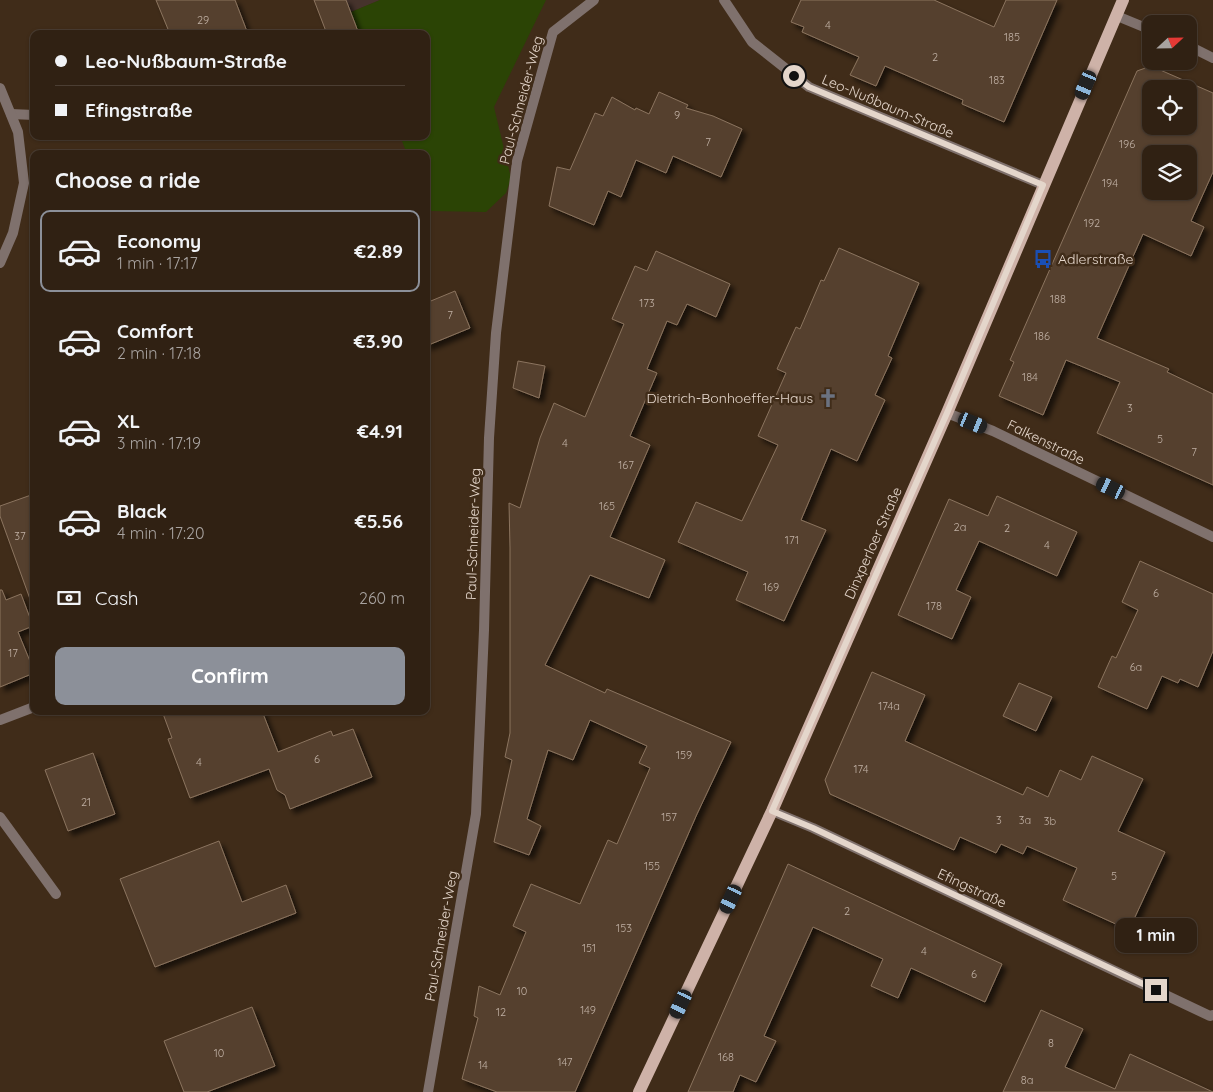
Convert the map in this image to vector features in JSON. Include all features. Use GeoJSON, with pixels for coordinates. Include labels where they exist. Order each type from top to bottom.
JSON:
{"type":"FeatureCollection","features":[{"type":"Feature","properties":{"kind":"main road","name":"Dinxperloer Straße"},"geometry":{"type":"LineString","coordinates":[[639,1092],[772,811],[947,413],[1123,0]]}},
{"type":"Feature","properties":{"kind":"street","name":"Paul-Schneider-Weg"},"geometry":{"type":"LineString","coordinates":[[428,1092],[476,814],[484,630],[489,438],[495,343],[517,161],[553,32],[594,0]]}},
{"type":"Feature","properties":{"kind":"street","name":"Leo-Nußbaum-Straße"},"geometry":{"type":"LineString","coordinates":[[724,0],[752,42],[809,87],[1043,185]]}},
{"type":"Feature","properties":{"kind":"street"},"geometry":{"type":"LineString","coordinates":[[1116,16],[1142,26]]}},
{"type":"Feature","properties":{"kind":"street"},"geometry":{"type":"LineString","coordinates":[[1198,50],[1213,58]]}},
{"type":"Feature","properties":{"kind":"street"},"geometry":{"type":"LineString","coordinates":[[0,88],[18,132],[24,183],[13,233],[0,263]]}},
{"type":"Feature","properties":{"kind":"street"},"geometry":{"type":"LineString","coordinates":[[11,114],[30,114]]}},
{"type":"Feature","properties":{"kind":"street","name":"Falkenstraße"},"geometry":{"type":"LineString","coordinates":[[947,413],[992,431],[1213,537]]}},
{"type":"Feature","properties":{"kind":"street"},"geometry":{"type":"LineString","coordinates":[[0,720],[30,709]]}},
{"type":"Feature","properties":{"kind":"street","name":"Efingstraße"},"geometry":{"type":"LineString","coordinates":[[772,811],[1210,1016],[1213,1015]]}},
{"type":"Feature","properties":{"kind":"street"},"geometry":{"type":"LineString","coordinates":[[0,817],[56,894]]}},
{"type":"Feature","properties":{"kind":"shaded area"},"geometry":{"type":"Polygon","coordinates":[[[346,0],[380,0],[351,12],[346,0]]]}},
{"type":"Feature","properties":{"kind":"green space"},"geometry":{"type":"Polygon","coordinates":[[[380,0],[546,0],[494,107],[511,178],[506,193],[486,212],[430,211],[430,150],[405,150],[402,140],[430,140],[430,30],[358,30],[351,12],[380,0]]]}},
{"type":"Feature","properties":{"kind":"building"},"geometry":{"type":"Polygon","coordinates":[[[156,0],[235,0],[246,30],[168,30],[156,0]]]}},
{"type":"Feature","properties":{"kind":"building"},"geometry":{"type":"Polygon","coordinates":[[[314,0],[346,0],[357,30],[325,30],[314,0]]]}},
{"type":"Feature","properties":{"kind":"building"},"geometry":{"type":"Polygon","coordinates":[[[801,0],[934,0],[994,27],[1006,0],[1057,0],[1004,122],[962,104],[963,100],[885,66],[876,86],[850,75],[859,57],[802,32],[804,27],[791,22],[801,0]]]}},
{"type":"Feature","properties":{"kind":"building"},"geometry":{"type":"Polygon","coordinates":[[[1142,69],[1160,70],[1183,80],[1142,80],[1142,135],[1197,135],[1197,86],[1213,93],[1213,172],[1191,221],[1204,227],[1191,256],[1143,234],[1097,338],[1169,369],[1167,372],[1213,394],[1213,485],[1097,433],[1120,382],[1066,360],[1043,415],[999,396],[1014,362],[1010,360],[1137,71],[1142,69]]]}},
{"type":"Feature","properties":{"kind":"building"},"geometry":{"type":"Polygon","coordinates":[[[659,92],[688,105],[686,108],[713,116],[742,129],[721,177],[673,156],[666,173],[636,160],[621,197],[608,191],[594,225],[549,206],[557,167],[570,170],[595,113],[603,116],[612,97],[635,110],[636,108],[649,114],[659,92]]]}},
{"type":"Feature","properties":{"kind":"building"},"geometry":{"type":"Polygon","coordinates":[[[839,248],[919,283],[888,356],[892,358],[875,395],[885,400],[857,461],[831,449],[801,520],[826,530],[784,621],[736,600],[748,572],[678,542],[696,502],[742,521],[778,445],[758,436],[786,373],[777,369],[796,327],[800,329],[821,280],[824,281],[839,248]]]}},
{"type":"Feature","properties":{"kind":"building"},"geometry":{"type":"Polygon","coordinates":[[[656,251],[730,284],[716,317],[687,304],[677,325],[667,321],[647,369],[657,373],[630,436],[650,445],[610,537],[665,560],[649,598],[590,575],[545,665],[605,693],[607,689],[731,742],[697,814],[575,1092],[497,1092],[462,1079],[478,1018],[474,1016],[479,986],[500,995],[526,932],[513,926],[531,884],[580,904],[608,840],[617,844],[650,768],[639,763],[647,746],[590,720],[573,760],[548,750],[527,819],[541,826],[529,855],[494,842],[512,760],[505,757],[510,733],[509,503],[520,508],[540,438],[554,403],[585,417],[624,324],[612,319],[635,266],[647,271],[656,251]]]}},
{"type":"Feature","properties":{"kind":"building"},"geometry":{"type":"Polygon","coordinates":[[[455,291],[470,328],[430,344],[430,301],[455,291]]]}},
{"type":"Feature","properties":{"kind":"building"},"geometry":{"type":"Polygon","coordinates":[[[518,361],[545,366],[539,398],[513,388],[518,361]]]}},
{"type":"Feature","properties":{"kind":"building"},"geometry":{"type":"Polygon","coordinates":[[[30,495],[30,599],[0,516],[0,506],[30,495]]]}},
{"type":"Feature","properties":{"kind":"building"},"geometry":{"type":"Polygon","coordinates":[[[997,496],[1077,532],[1057,576],[979,541],[956,590],[971,597],[952,639],[898,615],[949,499],[988,516],[997,496]]]}},
{"type":"Feature","properties":{"kind":"building"},"geometry":{"type":"Polygon","coordinates":[[[1140,561],[1213,594],[1213,651],[1198,687],[1180,679],[1178,683],[1162,676],[1147,709],[1098,687],[1112,656],[1116,658],[1138,610],[1122,602],[1140,561]]]}},
{"type":"Feature","properties":{"kind":"building"},"geometry":{"type":"Polygon","coordinates":[[[0,590],[2,590],[6,600],[21,594],[30,618],[30,627],[18,632],[30,661],[30,675],[0,687],[0,590]]]}},
{"type":"Feature","properties":{"kind":"building"},"geometry":{"type":"Polygon","coordinates":[[[872,672],[925,695],[905,741],[1023,795],[1027,787],[1048,797],[1060,770],[1081,780],[1092,756],[1143,779],[1118,831],[1165,852],[1129,930],[1063,900],[1077,868],[1027,846],[1023,854],[1001,844],[996,853],[960,837],[954,850],[830,794],[825,780],[872,672]]]}},
{"type":"Feature","properties":{"kind":"building"},"geometry":{"type":"Polygon","coordinates":[[[1019,683],[1052,697],[1036,731],[1003,716],[1019,683]]]}},
{"type":"Feature","properties":{"kind":"building"},"geometry":{"type":"Polygon","coordinates":[[[163,715],[264,715],[278,752],[331,731],[333,736],[353,729],[372,777],[290,809],[285,795],[277,790],[269,769],[190,798],[168,739],[172,738],[163,715]]]}},
{"type":"Feature","properties":{"kind":"building"},"geometry":{"type":"Polygon","coordinates":[[[93,753],[115,814],[68,831],[45,770],[93,753]]]}},
{"type":"Feature","properties":{"kind":"building"},"geometry":{"type":"Polygon","coordinates":[[[219,841],[242,902],[286,885],[296,913],[155,967],[120,879],[219,841]]]}},
{"type":"Feature","properties":{"kind":"building"},"geometry":{"type":"Polygon","coordinates":[[[788,864],[1002,964],[985,1002],[911,968],[898,998],[871,986],[883,959],[813,927],[764,1036],[776,1041],[756,1082],[740,1075],[733,1092],[688,1092],[788,864]]]}},
{"type":"Feature","properties":{"kind":"building"},"geometry":{"type":"Polygon","coordinates":[[[252,1007],[275,1066],[207,1092],[184,1092],[164,1041],[252,1007]]]}},
{"type":"Feature","properties":{"kind":"building"},"geometry":{"type":"Polygon","coordinates":[[[1041,1010],[1083,1029],[1065,1067],[1115,1089],[1130,1054],[1213,1092],[1003,1092],[1041,1010]]]}},
{"type":"Feature","properties":{"kind":"place","name":"Adlerstraße"},"geometry":{"type":"Point","coordinates":[1043,259]}},
{"type":"Feature","properties":{"kind":"place","name":"Dietrich-Bonhoeffer-Haus"},"geometry":{"type":"Point","coordinates":[828,398]}},
{"type":"Feature","properties":{"kind":"route"},"geometry":{"type":"LineString","coordinates":[[794,76],[809,87],[1043,185],[947,413],[772,811],[813,828],[1156,990]]}}]}
